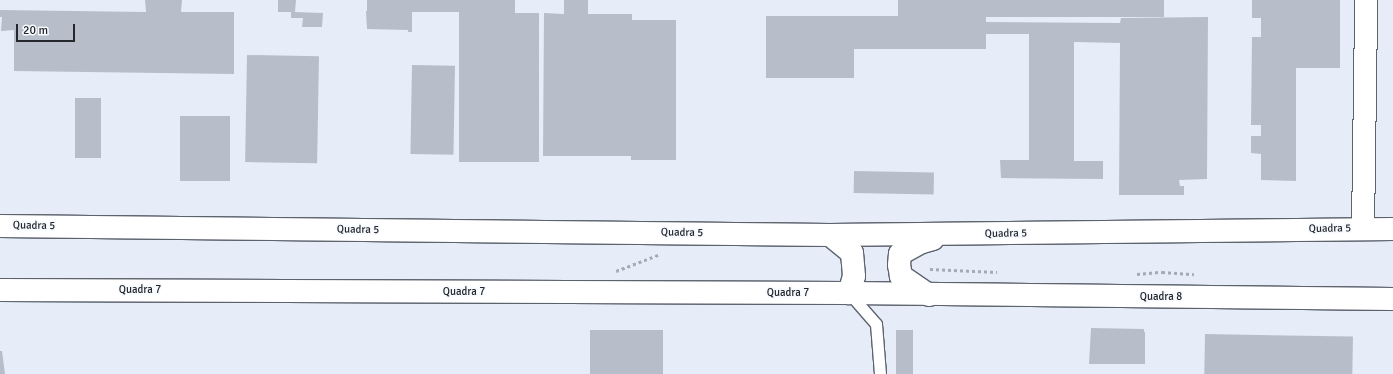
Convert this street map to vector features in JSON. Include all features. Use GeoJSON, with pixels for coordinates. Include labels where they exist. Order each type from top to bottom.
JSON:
{"type":"FeatureCollection","features":[{"type":"Feature","properties":{"kind":"street"},"geometry":{"type":"LineString","coordinates":[[1363,229],[1366,0]]}},
{"type":"Feature","properties":{"kind":"street","name":"Quadra 5"},"geometry":{"type":"LineString","coordinates":[[0,226],[830,235],[950,235],[1393,229]]}},
{"type":"Feature","properties":{"kind":"street"},"geometry":{"type":"LineString","coordinates":[[830,235],[852,253],[854,276],[849,293]]}},
{"type":"Feature","properties":{"kind":"street"},"geometry":{"type":"LineString","coordinates":[[929,295],[901,276],[898,265],[900,254],[922,242],[950,235]]}},
{"type":"Feature","properties":{"kind":"street","name":"Quadra 7"},"geometry":{"type":"LineString","coordinates":[[0,290],[849,293],[929,295]]}},
{"type":"Feature","properties":{"kind":"street","name":"Quadra 8"},"geometry":{"type":"LineString","coordinates":[[929,295],[1393,298]]}},
{"type":"Feature","properties":{"kind":"lane"},"geometry":{"type":"LineString","coordinates":[[849,293],[876,324],[880,374]]}},
{"type":"Feature","properties":{"kind":"path"},"geometry":{"type":"LineString","coordinates":[[611,273],[662,253]]}},
{"type":"Feature","properties":{"kind":"path"},"geometry":{"type":"LineString","coordinates":[[898,265],[935,270],[999,272]]}},
{"type":"Feature","properties":{"kind":"path"},"geometry":{"type":"LineString","coordinates":[[1131,274],[1162,272],[1202,275]]}},
{"type":"Feature","properties":{"kind":"building"},"geometry":{"type":"Polygon","coordinates":[[[145,0],[182,0],[181,12],[234,12],[234,74],[14,71],[14,30],[1,31],[2,17],[0,17],[0,10],[146,12],[145,0]]]}},
{"type":"Feature","properties":{"kind":"building"},"geometry":{"type":"Polygon","coordinates":[[[278,0],[296,0],[295,12],[323,13],[322,27],[302,27],[303,18],[291,18],[291,12],[278,12],[278,0]]]}},
{"type":"Feature","properties":{"kind":"building"},"geometry":{"type":"Polygon","coordinates":[[[367,0],[515,0],[515,13],[539,13],[539,162],[459,162],[459,12],[412,12],[412,32],[408,32],[408,30],[367,29],[367,0]]]}},
{"type":"Feature","properties":{"kind":"building"},"geometry":{"type":"Polygon","coordinates":[[[564,0],[588,0],[588,14],[632,14],[632,20],[676,20],[676,160],[631,160],[631,156],[543,156],[544,13],[564,14],[564,0]]]}},
{"type":"Feature","properties":{"kind":"building"},"geometry":{"type":"Polygon","coordinates":[[[898,0],[1164,0],[1164,17],[986,17],[986,22],[1120,23],[1121,18],[1208,17],[1207,179],[1179,180],[1180,186],[1184,186],[1184,195],[1119,195],[1120,43],[1074,42],[1074,161],[1103,161],[1103,179],[1001,178],[1000,160],[1029,160],[1029,34],[986,34],[986,49],[854,49],[854,78],[766,78],[766,16],[898,16],[898,0]]]}},
{"type":"Feature","properties":{"kind":"building"},"geometry":{"type":"Polygon","coordinates":[[[1252,0],[1340,0],[1340,68],[1296,68],[1296,181],[1261,180],[1261,154],[1251,153],[1251,136],[1261,136],[1261,125],[1251,125],[1252,37],[1261,37],[1261,18],[1252,18],[1252,0]]]}},
{"type":"Feature","properties":{"kind":"building"},"geometry":{"type":"Polygon","coordinates":[[[247,55],[319,56],[317,163],[245,162],[247,55]]]}},
{"type":"Feature","properties":{"kind":"building"},"geometry":{"type":"Polygon","coordinates":[[[412,65],[455,66],[453,155],[410,154],[412,65]]]}},
{"type":"Feature","properties":{"kind":"building"},"geometry":{"type":"Polygon","coordinates":[[[75,98],[101,98],[101,158],[75,158],[75,98]]]}},
{"type":"Feature","properties":{"kind":"building"},"geometry":{"type":"Polygon","coordinates":[[[180,116],[230,116],[230,181],[180,181],[180,116]]]}},
{"type":"Feature","properties":{"kind":"building"},"geometry":{"type":"Polygon","coordinates":[[[854,171],[934,172],[934,194],[854,193],[854,171]]]}},
{"type":"Feature","properties":{"kind":"building"},"geometry":{"type":"Polygon","coordinates":[[[1091,328],[1144,329],[1145,364],[1089,364],[1091,328]]]}},
{"type":"Feature","properties":{"kind":"building"},"geometry":{"type":"Polygon","coordinates":[[[590,330],[663,330],[663,374],[590,374],[590,330]]]}},
{"type":"Feature","properties":{"kind":"building"},"geometry":{"type":"Polygon","coordinates":[[[896,330],[913,330],[913,374],[896,374],[896,330]]]}},
{"type":"Feature","properties":{"kind":"building"},"geometry":{"type":"Polygon","coordinates":[[[1205,334],[1353,337],[1352,374],[1204,374],[1205,334]]]}},
{"type":"Feature","properties":{"kind":"building"},"geometry":{"type":"Polygon","coordinates":[[[0,351],[2,351],[5,374],[0,374],[0,351]]]}}]}
